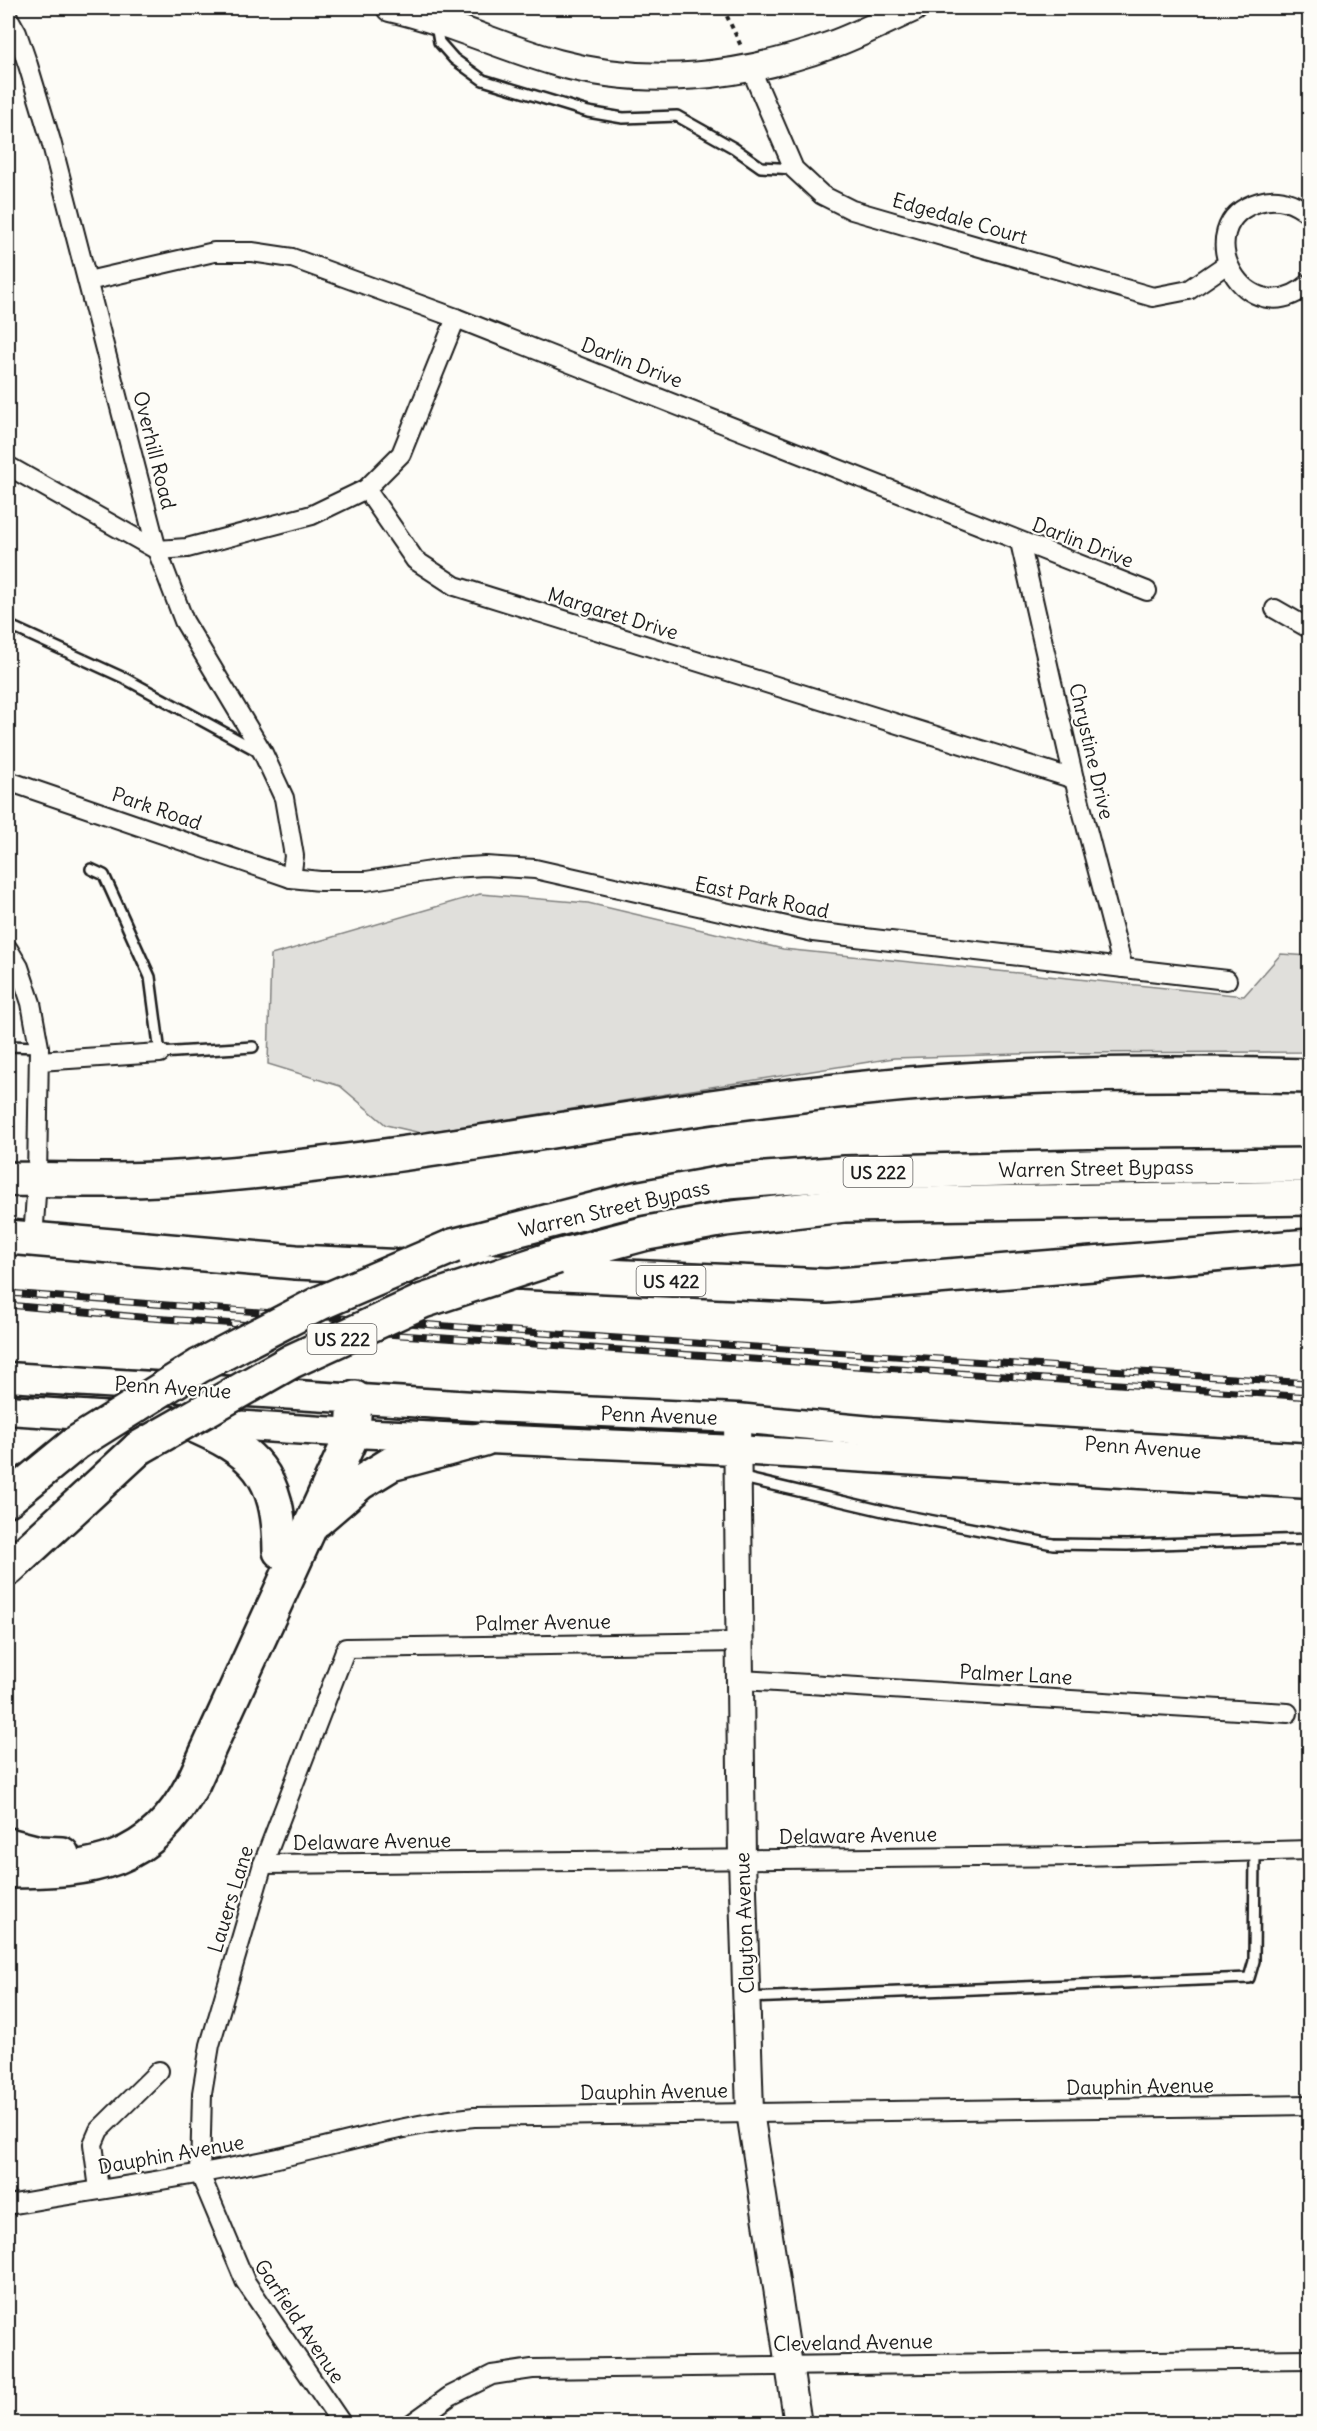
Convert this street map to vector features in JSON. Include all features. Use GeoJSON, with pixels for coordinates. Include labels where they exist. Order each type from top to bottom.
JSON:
{"type":"FeatureCollection","features":[{"type":"Feature","properties":{"kind":"highway"},"geometry":{"type":"LineString","coordinates":[[22,1179],[104,1182],[239,1173],[321,1164],[812,1094],[958,1079],[1161,1072],[1310,1076]]}},
{"type":"Feature","properties":{"kind":"highway","name":"Warren Street Bypass"},"geometry":{"type":"LineString","coordinates":[[76,1443],[199,1366],[320,1304],[453,1246],[635,1199],[728,1182],[845,1173],[1088,1167],[1310,1165]]}},
{"type":"Feature","properties":{"kind":"highway","name":"Warren Street Bypass"},"geometry":{"type":"LineString","coordinates":[[139,1448],[292,1361],[423,1302],[557,1257],[647,1233],[725,1219],[844,1204],[1310,1198]]}},
{"type":"Feature","properties":{"kind":"highway","name":"US 422"},"geometry":{"type":"LineString","coordinates":[[20,1238],[296,1262],[827,1286],[1310,1246]]}},
{"type":"Feature","properties":{"kind":"highway"},"geometry":{"type":"LineString","coordinates":[[8,1871],[74,1870],[103,1864],[143,1844],[171,1818],[193,1783],[309,1527],[355,1398]]}},
{"type":"Feature","properties":{"kind":"highway"},"geometry":{"type":"LineString","coordinates":[[186,1422],[234,1445],[264,1475],[274,1495],[279,1517],[280,1551]]}},
{"type":"Feature","properties":{"kind":"highway"},"geometry":{"type":"LineString","coordinates":[[8,1845],[49,1854],[98,1848],[133,1830],[158,1808],[177,1775],[280,1551],[344,1432]]}},
{"type":"Feature","properties":{"kind":"highway"},"geometry":{"type":"LineString","coordinates":[[309,1527],[360,1483],[391,1464],[484,1439]]}},
{"type":"Feature","properties":{"kind":"highway"},"geometry":{"type":"LineString","coordinates":[[8,1489],[76,1443]]}},
{"type":"Feature","properties":{"kind":"highway","name":"US 222"},"geometry":{"type":"LineString","coordinates":[[8,1499],[76,1443]]}},
{"type":"Feature","properties":{"kind":"highway"},"geometry":{"type":"LineString","coordinates":[[8,1569],[139,1448]]}},
{"type":"Feature","properties":{"kind":"highway","name":"US 222"},"geometry":{"type":"LineString","coordinates":[[8,1540],[36,1516],[139,1448]]}},
{"type":"Feature","properties":{"kind":"main road","name":"Penn Avenue"},"geometry":{"type":"LineString","coordinates":[[8,1377],[489,1407],[737,1418],[872,1431],[1310,1458]]}},
{"type":"Feature","properties":{"kind":"main road","name":"Penn Avenue"},"geometry":{"type":"LineString","coordinates":[[8,1410],[484,1439],[737,1463],[1310,1484]]}},
{"type":"Feature","properties":{"kind":"street"},"geometry":{"type":"LineString","coordinates":[[390,8],[435,20],[531,55],[604,72],[660,77],[706,76],[831,46],[914,8]]}},
{"type":"Feature","properties":{"kind":"street","name":"Overhill Road"},"geometry":{"type":"LineString","coordinates":[[8,17],[17,33],[28,64],[88,281],[157,549],[184,621],[263,753],[284,798],[294,856],[291,878]]}},
{"type":"Feature","properties":{"kind":"street","name":"Edgedale Court"},"geometry":{"type":"LineString","coordinates":[[750,67],[794,169],[822,195],[852,210],[1153,297],[1189,290],[1227,264]]}},
{"type":"Feature","properties":{"kind":"street"},"geometry":{"type":"LineString","coordinates":[[1310,214],[1300,206],[1284,200],[1268,199],[1252,204],[1240,212],[1230,226],[1224,252],[1235,279],[1248,291],[1264,297],[1286,297],[1310,283]]}},
{"type":"Feature","properties":{"kind":"street","name":"Darlin Drive"},"geometry":{"type":"LineString","coordinates":[[88,281],[214,252],[252,252],[292,258],[456,318],[790,448],[1020,543],[1147,591]]}},
{"type":"Feature","properties":{"kind":"street"},"geometry":{"type":"LineString","coordinates":[[8,466],[157,549],[187,548],[312,515],[366,489],[401,454],[456,318]]}},
{"type":"Feature","properties":{"kind":"street","name":"Margaret Drive"},"geometry":{"type":"LineString","coordinates":[[366,489],[415,560],[454,586],[1074,779]]}},
{"type":"Feature","properties":{"kind":"street","name":"Chrystine Drive"},"geometry":{"type":"LineString","coordinates":[[1020,543],[1074,779],[1123,968]]}},
{"type":"Feature","properties":{"kind":"street"},"geometry":{"type":"LineString","coordinates":[[1275,609],[1310,629]]}},
{"type":"Feature","properties":{"kind":"street","name":"Park Road"},"geometry":{"type":"LineString","coordinates":[[8,781],[291,878]]}},
{"type":"Feature","properties":{"kind":"street","name":"East Park Road"},"geometry":{"type":"LineString","coordinates":[[291,878],[320,881],[366,881],[451,868],[485,866],[535,869],[813,932],[1227,980]]}},
{"type":"Feature","properties":{"kind":"street"},"geometry":{"type":"LineString","coordinates":[[8,949],[19,967],[31,1003],[39,1054],[22,1179],[20,1238]]}},
{"type":"Feature","properties":{"kind":"street"},"geometry":{"type":"LineString","coordinates":[[39,1054],[160,1053]]}},
{"type":"Feature","properties":{"kind":"street","name":"Clayton Avenue"},"geometry":{"type":"LineString","coordinates":[[737,1418],[742,1859],[750,2112],[798,2424]]}},
{"type":"Feature","properties":{"kind":"street","name":"Palmer Avenue"},"geometry":{"type":"LineString","coordinates":[[346,1648],[741,1642]]}},
{"type":"Feature","properties":{"kind":"street","name":"Lauers Lane"},"geometry":{"type":"LineString","coordinates":[[200,2174],[202,2093],[210,2044],[263,1864],[346,1648]]}},
{"type":"Feature","properties":{"kind":"street","name":"Palmer Lane"},"geometry":{"type":"LineString","coordinates":[[741,1680],[1288,1713]]}},
{"type":"Feature","properties":{"kind":"street","name":"Delaware Avenue"},"geometry":{"type":"LineString","coordinates":[[263,1864],[1310,1850]]}},
{"type":"Feature","properties":{"kind":"street"},"geometry":{"type":"LineString","coordinates":[[99,2189],[93,2144],[99,2130],[159,2071]]}},
{"type":"Feature","properties":{"kind":"street","name":"Dauphin Avenue"},"geometry":{"type":"LineString","coordinates":[[8,2205],[200,2174],[437,2120],[474,2117],[1310,2105]]}},
{"type":"Feature","properties":{"kind":"street","name":"Garfield Avenue"},"geometry":{"type":"LineString","coordinates":[[200,2174],[244,2281],[342,2424]]}},
{"type":"Feature","properties":{"kind":"street","name":"Cleveland Avenue"},"geometry":{"type":"LineString","coordinates":[[411,2424],[450,2396],[492,2375],[532,2369],[1310,2359]]}},
{"type":"Feature","properties":{"kind":"lane"},"geometry":{"type":"LineString","coordinates":[[435,20],[440,42],[454,59],[483,80],[588,112],[623,118],[677,116],[734,148],[761,167],[794,169]]}},
{"type":"Feature","properties":{"kind":"lane"},"geometry":{"type":"LineString","coordinates":[[8,625],[124,678],[263,753]]}},
{"type":"Feature","properties":{"kind":"lane"},"geometry":{"type":"LineString","coordinates":[[92,869],[104,875],[150,976],[160,1053],[253,1047]]}},
{"type":"Feature","properties":{"kind":"lane"},"geometry":{"type":"LineString","coordinates":[[8,1046],[39,1054]]}},
{"type":"Feature","properties":{"kind":"lane"},"geometry":{"type":"LineString","coordinates":[[737,1463],[892,1513],[1053,1544],[1127,1545],[1310,1539]]}},
{"type":"Feature","properties":{"kind":"lane"},"geometry":{"type":"LineString","coordinates":[[746,1998],[1249,1978],[1254,1961],[1255,1851]]}},
{"type":"Feature","properties":{"kind":"path"},"geometry":{"type":"LineString","coordinates":[[723,8],[750,67]]}},
{"type":"Feature","properties":{"kind":"shaded area"},"geometry":{"type":"Polygon","coordinates":[[[480,894],[588,903],[783,949],[1244,996],[1281,954],[1309,956],[1309,1052],[1050,1053],[894,1058],[421,1133],[386,1125],[340,1086],[268,1064],[271,955],[480,894]]]}},
{"type":"Feature","properties":{"kind":"railway"},"geometry":{"type":"LineString","coordinates":[[8,1293],[541,1333],[1310,1383]]}},
{"type":"Feature","properties":{"kind":"railway"},"geometry":{"type":"LineString","coordinates":[[8,1305],[151,1318],[1310,1397]]}}]}
